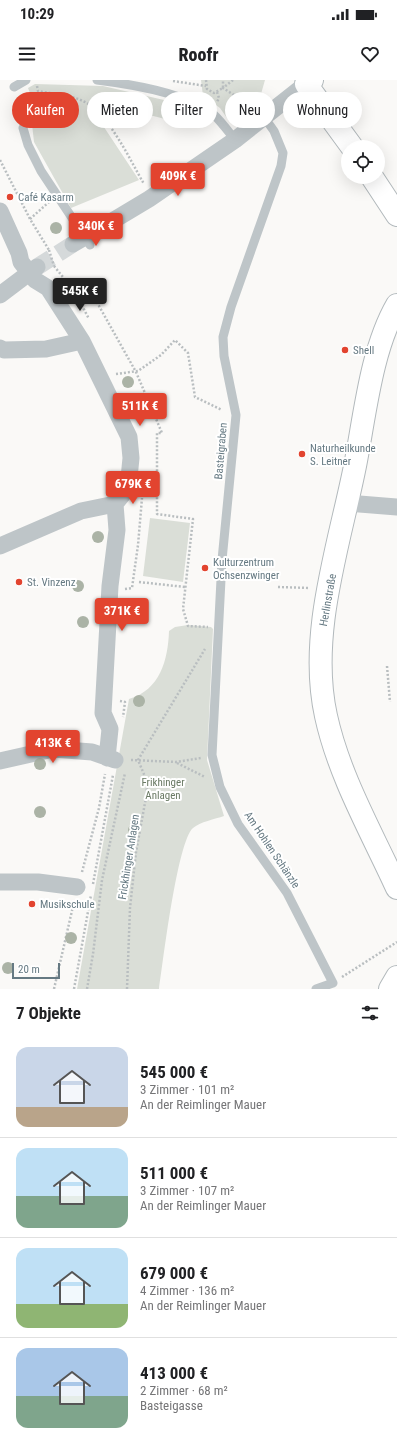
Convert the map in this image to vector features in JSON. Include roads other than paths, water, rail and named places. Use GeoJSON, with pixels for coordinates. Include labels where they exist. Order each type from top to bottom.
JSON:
{"type":"FeatureCollection","features":[{"type":"Feature","properties":{"kind":"main road"},"geometry":{"type":"LineString","coordinates":[[309,82],[347,140]]}},
{"type":"Feature","properties":{"kind":"main road"},"geometry":{"type":"LineString","coordinates":[[377,184],[397,215]]}},
{"type":"Feature","properties":{"kind":"main road","name":"Herlinstraße"},"geometry":{"type":"LineString","coordinates":[[397,305],[390,316],[379,347],[328,589],[322,639],[323,691],[326,716],[334,744],[350,784],[397,888]]}},
{"type":"Feature","properties":{"kind":"main road"},"geometry":{"type":"LineString","coordinates":[[390,989],[397,977]]}},
{"type":"Feature","properties":{"kind":"street"},"geometry":{"type":"LineString","coordinates":[[275,108],[309,82]]}},
{"type":"Feature","properties":{"kind":"street"},"geometry":{"type":"LineString","coordinates":[[82,242],[104,226],[149,199],[235,140],[250,128]]}},
{"type":"Feature","properties":{"kind":"street"},"geometry":{"type":"LineString","coordinates":[[0,211],[19,253],[21,262],[32,270],[48,288],[82,341],[129,437],[131,458],[128,488],[115,504],[81,510],[0,546]]}},
{"type":"Feature","properties":{"kind":"street"},"geometry":{"type":"LineString","coordinates":[[0,295],[32,270]]}},
{"type":"Feature","properties":{"kind":"street"},"geometry":{"type":"LineString","coordinates":[[0,348],[4,350],[46,349],[82,341]]}},
{"type":"Feature","properties":{"kind":"street"},"geometry":{"type":"LineString","coordinates":[[347,503],[397,507]]}},
{"type":"Feature","properties":{"kind":"street"},"geometry":{"type":"LineString","coordinates":[[0,761],[53,748],[92,752],[119,761],[110,729],[103,713],[110,586],[116,530],[115,504]]}},
{"type":"Feature","properties":{"kind":"street"},"geometry":{"type":"LineString","coordinates":[[0,882],[38,882],[77,887]]}},
{"type":"Feature","properties":{"kind":"lane"},"geometry":{"type":"LineString","coordinates":[[14,87],[26,80]]}},
{"type":"Feature","properties":{"kind":"lane"},"geometry":{"type":"LineString","coordinates":[[97,80],[149,89],[199,106],[212,114],[235,140]]}},
{"type":"Feature","properties":{"kind":"lane"},"geometry":{"type":"LineString","coordinates":[[23,128],[28,145],[41,171],[82,242]]}},
{"type":"Feature","properties":{"kind":"lane","name":"Basteigraben"},"geometry":{"type":"LineString","coordinates":[[212,755],[222,560],[236,415],[225,363],[223,337],[230,307],[281,166],[283,153],[274,131],[271,128]]}},
{"type":"Feature","properties":{"kind":"lane","name":"Am Hohlen Schänzle"},"geometry":{"type":"LineString","coordinates":[[212,755],[220,787],[238,824],[287,893],[313,946],[333,982],[316,989]]}},
{"type":"Feature","properties":{"kind":"tunnel"},"geometry":{"type":"LineString","coordinates":[[37,267],[73,244]]}},
{"type":"Feature","properties":{"kind":"place","name":"Café Kasarm"},"geometry":{"type":"Point","coordinates":[10,197]}},
{"type":"Feature","properties":{"kind":"place","name":"Shell"},"geometry":{"type":"Point","coordinates":[345,350]}},
{"type":"Feature","properties":{"kind":"place","name":"Naturheilkunde S. Leitner"},"geometry":{"type":"Point","coordinates":[302,454]}},
{"type":"Feature","properties":{"kind":"place","name":"Kulturzentrum Ochsenzwinger"},"geometry":{"type":"Point","coordinates":[205,568]}},
{"type":"Feature","properties":{"kind":"place","name":"St. Vinzenz"},"geometry":{"type":"Point","coordinates":[19,582]}},
{"type":"Feature","properties":{"kind":"place","name":"Musikschule"},"geometry":{"type":"Point","coordinates":[32,904]}},
{"type":"Feature","properties":{"kind":"park label","name":"Frikhinger Anlagen"},"geometry":{"type":"Point","coordinates":[163,788]}}]}
